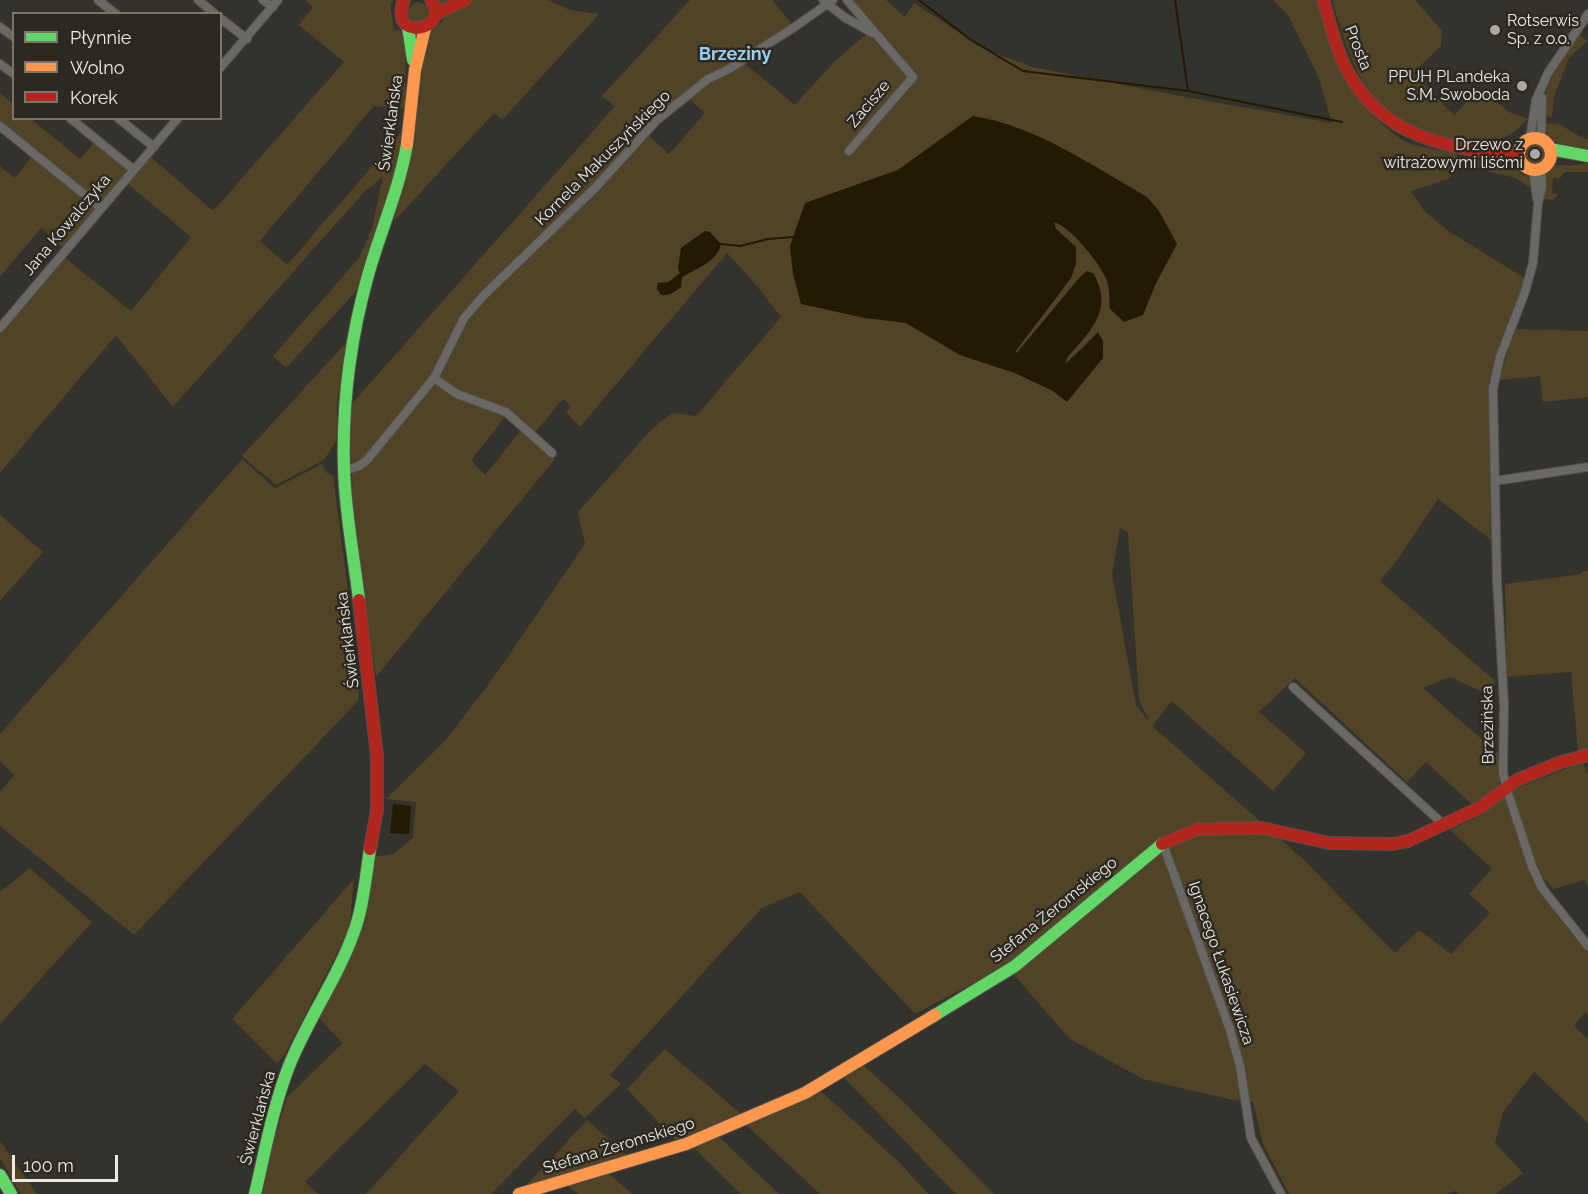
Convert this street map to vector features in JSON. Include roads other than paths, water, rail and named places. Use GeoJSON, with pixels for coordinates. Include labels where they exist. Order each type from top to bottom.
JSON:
{"type":"FeatureCollection","features":[{"type":"Feature","properties":{"kind":"street"},"geometry":{"type":"LineString","coordinates":[[98,0],[113,12]]}},
{"type":"Feature","properties":{"kind":"street"},"geometry":{"type":"LineString","coordinates":[[198,0],[213,12]]}},
{"type":"Feature","properties":{"kind":"street"},"geometry":{"type":"LineString","coordinates":[[222,66],[275,4],[264,0]]}},
{"type":"Feature","properties":{"kind":"street","name":"Świerklańska"},"geometry":{"type":"LineString","coordinates":[[404,0],[400,8],[400,15],[408,27],[415,70]]}},
{"type":"Feature","properties":{"kind":"street"},"geometry":{"type":"LineString","coordinates":[[408,27],[425,28],[430,24],[435,14],[431,0]]}},
{"type":"Feature","properties":{"kind":"street"},"geometry":{"type":"LineString","coordinates":[[435,14],[465,0]]}},
{"type":"Feature","properties":{"kind":"street"},"geometry":{"type":"LineString","coordinates":[[847,0],[875,33]]}},
{"type":"Feature","properties":{"kind":"street","name":"Prosta"},"geometry":{"type":"LineString","coordinates":[[1323,0],[1346,68],[1357,88],[1390,122],[1413,135],[1434,143],[1467,148],[1528,145]]}},
{"type":"Feature","properties":{"kind":"street"},"geometry":{"type":"LineString","coordinates":[[828,1],[851,22],[875,33]]}},
{"type":"Feature","properties":{"kind":"street","name":"Kornela Makuszyńskiego"},"geometry":{"type":"LineString","coordinates":[[344,471],[367,460],[434,378],[464,318],[483,296],[595,188],[668,111],[708,79],[729,69],[828,1]]}},
{"type":"Feature","properties":{"kind":"street"},"geometry":{"type":"LineString","coordinates":[[1586,156],[1569,155],[1523,165],[1542,85],[1554,61],[1588,14]]}},
{"type":"Feature","properties":{"kind":"street"},"geometry":{"type":"LineString","coordinates":[[222,20],[247,39]]}},
{"type":"Feature","properties":{"kind":"street","name":"Świerklańska"},"geometry":{"type":"LineString","coordinates":[[255,1194],[280,1091],[292,1057],[347,949],[357,924],[376,810],[377,747],[344,471],[343,424],[348,373],[369,271],[404,164],[415,70],[425,28]]}},
{"type":"Feature","properties":{"kind":"street","name":"Zacisze"},"geometry":{"type":"LineString","coordinates":[[849,151],[913,77],[875,33]]}},
{"type":"Feature","properties":{"kind":"street","name":"Jana Kowalczyka"},"geometry":{"type":"LineString","coordinates":[[72,120],[134,170]]}},
{"type":"Feature","properties":{"kind":"street"},"geometry":{"type":"LineString","coordinates":[[120,120],[154,147]]}},
{"type":"Feature","properties":{"kind":"street","name":"Jana Kowalczyka"},"geometry":{"type":"LineString","coordinates":[[0,328],[176,120]]}},
{"type":"Feature","properties":{"kind":"street"},"geometry":{"type":"LineString","coordinates":[[0,126],[101,208]]}},
{"type":"Feature","properties":{"kind":"street"},"geometry":{"type":"LineString","coordinates":[[1528,145],[1547,143],[1543,162]]}},
{"type":"Feature","properties":{"kind":"street","name":"Brzezińska"},"geometry":{"type":"LineString","coordinates":[[1543,162],[1533,263],[1525,292],[1500,357],[1494,381],[1498,636],[1504,704],[1503,772],[1532,866],[1542,888],[1588,946]]}},
{"type":"Feature","properties":{"kind":"street"},"geometry":{"type":"LineString","coordinates":[[434,378],[457,394],[506,412],[552,453]]}},
{"type":"Feature","properties":{"kind":"street"},"geometry":{"type":"LineString","coordinates":[[1495,481],[1588,467]]}},
{"type":"Feature","properties":{"kind":"street"},"geometry":{"type":"LineString","coordinates":[[1293,687],[1443,824]]}},
{"type":"Feature","properties":{"kind":"street","name":"Stefana Żeromskiego"},"geometry":{"type":"LineString","coordinates":[[519,1194],[686,1144],[805,1092],[1014,966],[1163,844],[1198,829],[1262,828],[1329,843],[1393,844],[1408,841],[1481,807],[1517,780],[1551,766],[1588,755]]}},
{"type":"Feature","properties":{"kind":"street","name":"Ignacego Łukasiewicza"},"geometry":{"type":"LineString","coordinates":[[1163,844],[1230,1030],[1240,1066],[1251,1138],[1281,1194]]}},
{"type":"Feature","properties":{"kind":"street"},"geometry":{"type":"LineString","coordinates":[[0,1175],[11,1194]]}},
{"type":"Feature","properties":{"kind":"waterway"},"geometry":{"type":"LineString","coordinates":[[919,0],[971,40],[1023,71],[1188,91],[1342,122]]}},
{"type":"Feature","properties":{"kind":"waterway"},"geometry":{"type":"LineString","coordinates":[[1175,0],[1188,91]]}},
{"type":"Feature","properties":{"kind":"waterway"},"geometry":{"type":"LineString","coordinates":[[721,244],[740,246],[768,239],[793,237]]}},
{"type":"Feature","properties":{"kind":"place","name":"Rotserwis Sp. z o.o."},"geometry":{"type":"Point","coordinates":[1495,30]}},
{"type":"Feature","properties":{"kind":"place","name":"PPUH PLandeka S.M. Swoboda"},"geometry":{"type":"Point","coordinates":[1522,86]}},
{"type":"Feature","properties":{"kind":"place","name":"Drzewo z witrażowymi liśćmi"},"geometry":{"type":"Point","coordinates":[1535,154]}},
{"type":"Feature","properties":{"kind":"district","name":"Brzeziny"},"geometry":{"type":"Point","coordinates":[735,55]}}]}
